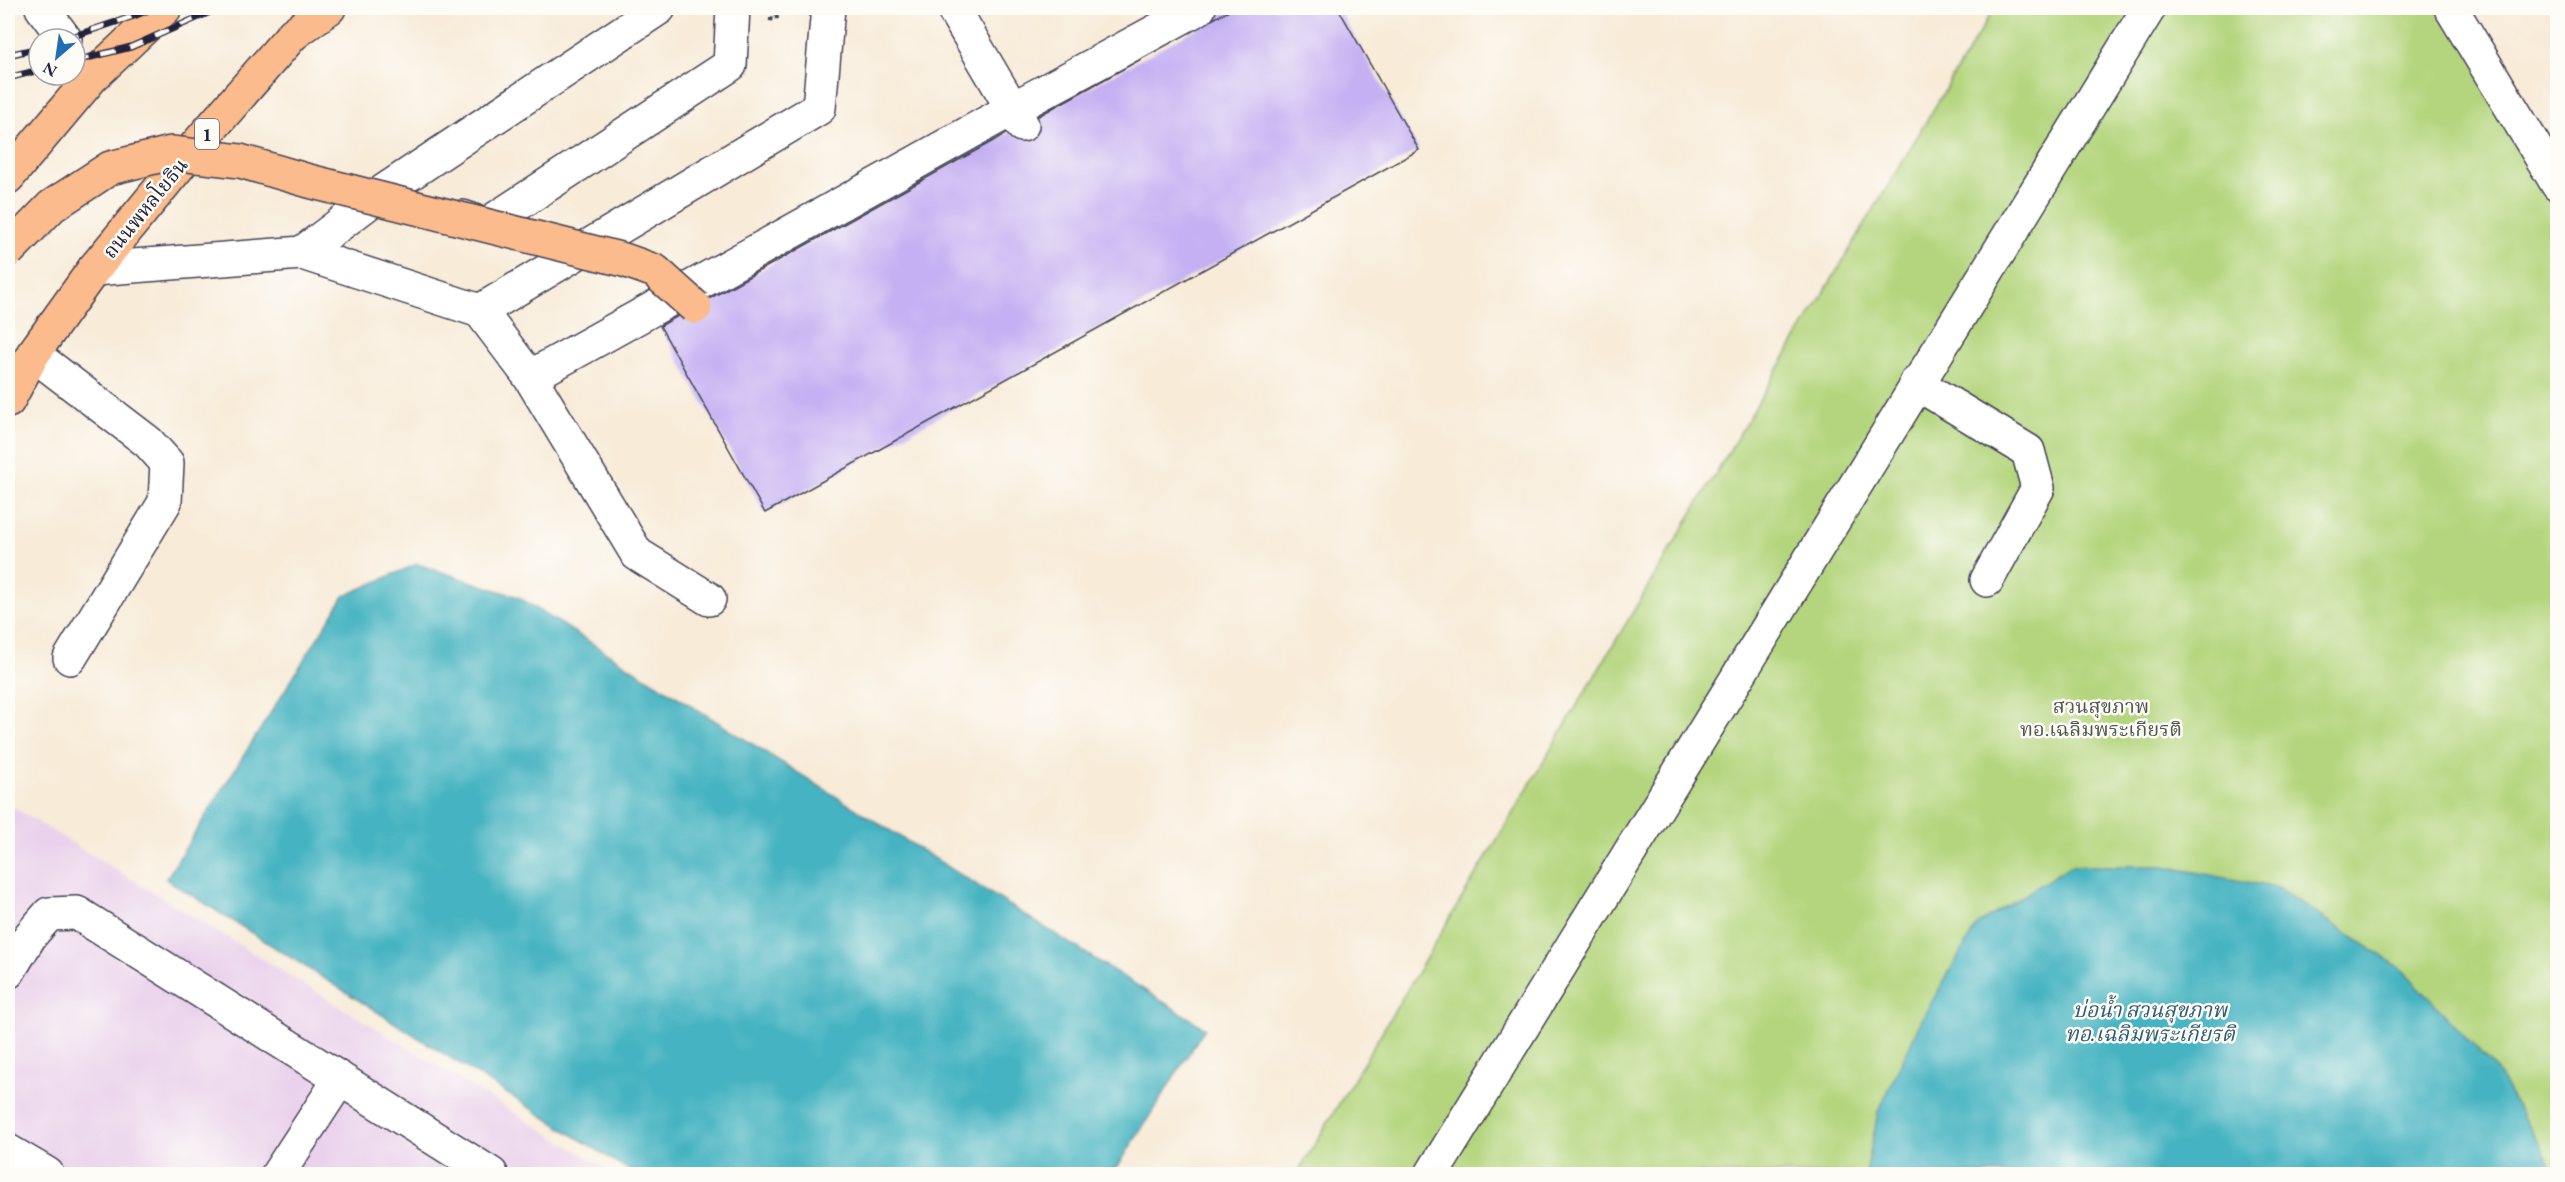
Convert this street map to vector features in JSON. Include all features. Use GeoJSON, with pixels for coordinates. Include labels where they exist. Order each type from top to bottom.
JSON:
{"type":"FeatureCollection","features":[{"type":"Feature","properties":{"kind":"main road"},"geometry":{"type":"LineString","coordinates":[[87,62],[165,8]]}},
{"type":"Feature","properties":{"kind":"main road","name":"ถนนพหลโยธิน"},"geometry":{"type":"LineString","coordinates":[[8,401],[33,354],[94,269],[187,156],[293,34],[329,8]]}},
{"type":"Feature","properties":{"kind":"main road"},"geometry":{"type":"LineString","coordinates":[[8,177],[68,87]]}},
{"type":"Feature","properties":{"kind":"main road"},"geometry":{"type":"LineString","coordinates":[[8,251],[52,206],[110,168],[171,153],[240,161],[309,181],[624,260],[655,271],[695,307]]}},
{"type":"Feature","properties":{"kind":"street"},"geometry":{"type":"LineString","coordinates":[[42,8],[55,27]]}},
{"type":"Feature","properties":{"kind":"street"},"geometry":{"type":"LineString","coordinates":[[302,253],[384,191],[659,8]]}},
{"type":"Feature","properties":{"kind":"street"},"geometry":{"type":"LineString","coordinates":[[384,191],[486,225],[730,65],[733,8]]}},
{"type":"Feature","properties":{"kind":"street"},"geometry":{"type":"LineString","coordinates":[[480,310],[819,108],[828,8]]}},
{"type":"Feature","properties":{"kind":"street"},"geometry":{"type":"LineString","coordinates":[[953,8],[1017,117]]}},
{"type":"Feature","properties":{"kind":"street"},"geometry":{"type":"LineString","coordinates":[[530,377],[1017,117],[1199,8]]}},
{"type":"Feature","properties":{"kind":"street"},"geometry":{"type":"LineString","coordinates":[[1434,1174],[1916,383],[2149,8]]}},
{"type":"Feature","properties":{"kind":"street"},"geometry":{"type":"LineString","coordinates":[[2451,8],[2558,185]]}},
{"type":"Feature","properties":{"kind":"street"},"geometry":{"type":"LineString","coordinates":[[94,269],[302,253],[480,310],[530,377],[637,554],[709,599]]}},
{"type":"Feature","properties":{"kind":"street"},"geometry":{"type":"LineString","coordinates":[[33,354],[148,442],[167,463],[165,502],[70,658]]}},
{"type":"Feature","properties":{"kind":"street"},"geometry":{"type":"LineString","coordinates":[[1916,383],[2028,451],[2038,488],[1987,580]]}},
{"type":"Feature","properties":{"kind":"street"},"geometry":{"type":"LineString","coordinates":[[8,972],[30,936],[48,914],[76,913],[491,1174]]}},
{"type":"Feature","properties":{"kind":"street"},"geometry":{"type":"LineString","coordinates":[[278,1174],[340,1079]]}},
{"type":"Feature","properties":{"kind":"street"},"geometry":{"type":"LineString","coordinates":[[8,1151],[47,1174]]}},
{"type":"Feature","properties":{"kind":"shaded area"},"geometry":{"type":"Polygon","coordinates":[[[8,804],[615,1174],[8,1174],[8,804]]]}},
{"type":"Feature","properties":{"kind":"green space","name":"สวนสุขภาพ ทอ.เฉลิมพระเกียรติ"},"geometry":{"type":"Polygon","coordinates":[[[1994,8],[2451,8],[2557,185],[2557,1174],[1297,1174],[1994,8]]]}},
{"type":"Feature","properties":{"kind":"water"},"geometry":{"type":"Polygon","coordinates":[[[417,564],[518,597],[1205,1028],[1113,1174],[635,1174],[166,879],[344,596],[417,564]]]}},
{"type":"Feature","properties":{"kind":"water","name":"บ่อน้ำ สวนสุขภาพ ทอ.เฉลิมพระเกียรติ"},"geometry":{"type":"Polygon","coordinates":[[[2070,866],[2163,866],[2278,888],[2403,970],[2493,1066],[2554,1174],[1866,1174],[1878,1112],[1924,1015],[1977,925],[2070,866]]]}},
{"type":"Feature","properties":{"kind":"building"},"geometry":{"type":"Polygon","coordinates":[[[1233,8],[1338,8],[1419,150],[765,513],[660,326],[1233,8]]]}},
{"type":"Feature","properties":{"kind":"railway"},"geometry":{"type":"LineString","coordinates":[[87,32],[153,8]]}},
{"type":"Feature","properties":{"kind":"railway"},"geometry":{"type":"LineString","coordinates":[[87,58],[131,47],[219,8]]}},
{"type":"Feature","properties":{"kind":"railway"},"geometry":{"type":"LineString","coordinates":[[8,55],[27,51]]}},
{"type":"Feature","properties":{"kind":"railway"},"geometry":{"type":"LineString","coordinates":[[8,78],[27,73]]}}]}
